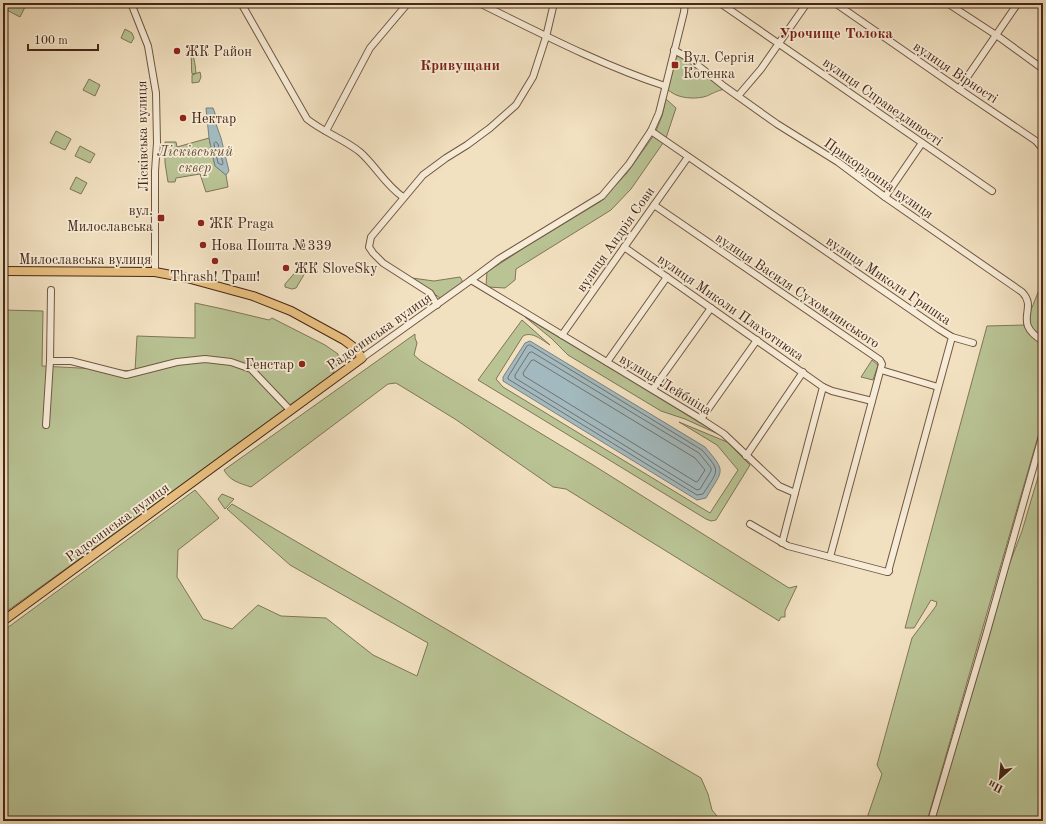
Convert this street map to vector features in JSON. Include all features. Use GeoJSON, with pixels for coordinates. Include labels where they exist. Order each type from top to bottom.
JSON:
{"type":"FeatureCollection","features":[{"type":"Feature","properties":{"kind":"main road","name":"Милославська вулиця"},"geometry":{"type":"LineString","coordinates":[[3,271],[155,272],[218,285],[271,302],[291,311],[344,340],[356,349],[362,358]]}},
{"type":"Feature","properties":{"kind":"main road","name":"Радосинська вулиця"},"geometry":{"type":"LineString","coordinates":[[3,622],[362,358]]}},
{"type":"Feature","properties":{"kind":"street","name":"Лісківська вулиця"},"geometry":{"type":"LineString","coordinates":[[132,3],[148,46],[156,93],[157,143],[155,171],[155,272]]}},
{"type":"Feature","properties":{"kind":"street"},"geometry":{"type":"LineString","coordinates":[[242,3],[305,115],[314,124],[360,152],[390,187],[403,197]]}},
{"type":"Feature","properties":{"kind":"street"},"geometry":{"type":"LineString","coordinates":[[326,131],[370,48],[408,3]]}},
{"type":"Feature","properties":{"kind":"street"},"geometry":{"type":"LineString","coordinates":[[479,3],[595,59],[665,86]]}},
{"type":"Feature","properties":{"kind":"street"},"geometry":{"type":"LineString","coordinates":[[437,305],[430,294],[383,263],[373,253],[369,247],[370,237],[423,174],[467,146],[516,106],[533,77],[546,36],[554,3]]}},
{"type":"Feature","properties":{"kind":"street","name":"Радосинська вулиця"},"geometry":{"type":"LineString","coordinates":[[362,358],[499,259],[602,196],[628,164],[651,131],[659,112],[685,3]]}},
{"type":"Feature","properties":{"kind":"street","name":"вулиця Справедливості"},"geometry":{"type":"LineString","coordinates":[[720,3],[992,191]]}},
{"type":"Feature","properties":{"kind":"street"},"geometry":{"type":"LineString","coordinates":[[738,96],[761,69],[806,3]]}},
{"type":"Feature","properties":{"kind":"street","name":"вулиця Вірності"},"geometry":{"type":"LineString","coordinates":[[835,3],[1036,141],[1043,148]]}},
{"type":"Feature","properties":{"kind":"street"},"geometry":{"type":"LineString","coordinates":[[948,3],[1043,69]]}},
{"type":"Feature","properties":{"kind":"street"},"geometry":{"type":"LineString","coordinates":[[959,89],[1018,3]]}},
{"type":"Feature","properties":{"kind":"street","name":"Прикордонна вулиця"},"geometry":{"type":"LineString","coordinates":[[674,50],[690,59],[777,124],[838,162],[885,197],[1022,292],[1028,305],[1026,325],[1031,332],[1043,341]]}},
{"type":"Feature","properties":{"kind":"street","name":"вулиця Миколи Гришка"},"geometry":{"type":"LineString","coordinates":[[651,131],[952,337],[889,571],[830,557]]}},
{"type":"Feature","properties":{"kind":"street"},"geometry":{"type":"LineString","coordinates":[[885,197],[922,143]]}},
{"type":"Feature","properties":{"kind":"street","name":"вулиця Андрія Сови"},"geometry":{"type":"LineString","coordinates":[[562,335],[688,157]]}},
{"type":"Feature","properties":{"kind":"street","name":"вулиця Василя Сухомлинського"},"geometry":{"type":"LineString","coordinates":[[654,205],[880,360],[882,364],[881,370],[830,557]]}},
{"type":"Feature","properties":{"kind":"street","name":"вулиця Миколи Плахотнюка"},"geometry":{"type":"LineString","coordinates":[[624,247],[823,387],[832,391],[872,401]]}},
{"type":"Feature","properties":{"kind":"street"},"geometry":{"type":"LineString","coordinates":[[607,362],[666,277]]}},
{"type":"Feature","properties":{"kind":"street","name":"вулиця Лейбніца"},"geometry":{"type":"LineString","coordinates":[[471,280],[653,389],[724,434],[779,486],[794,493]]}},
{"type":"Feature","properties":{"kind":"street"},"geometry":{"type":"LineString","coordinates":[[46,426],[50,361],[51,290]]}},
{"type":"Feature","properties":{"kind":"street"},"geometry":{"type":"LineString","coordinates":[[653,389],[711,308]]}},
{"type":"Feature","properties":{"kind":"street"},"geometry":{"type":"LineString","coordinates":[[952,337],[973,343]]}},
{"type":"Feature","properties":{"kind":"street"},"geometry":{"type":"LineString","coordinates":[[701,419],[757,340]]}},
{"type":"Feature","properties":{"kind":"street"},"geometry":{"type":"LineString","coordinates":[[50,361],[71,360],[126,375],[177,362],[205,359],[231,362],[252,369],[290,410]]}},
{"type":"Feature","properties":{"kind":"street"},"geometry":{"type":"LineString","coordinates":[[881,370],[938,387]]}},
{"type":"Feature","properties":{"kind":"street"},"geometry":{"type":"LineString","coordinates":[[746,456],[803,372]]}},
{"type":"Feature","properties":{"kind":"street"},"geometry":{"type":"LineString","coordinates":[[782,543],[823,387]]}},
{"type":"Feature","properties":{"kind":"street"},"geometry":{"type":"LineString","coordinates":[[932,821],[1043,433]]}},
{"type":"Feature","properties":{"kind":"street"},"geometry":{"type":"LineString","coordinates":[[750,524],[782,543],[830,557]]}},
{"type":"Feature","properties":{"kind":"green space"},"geometry":{"type":"Polygon","coordinates":[[[3,3],[27,3],[20,17],[3,8],[3,3]]]}},
{"type":"Feature","properties":{"kind":"green space"},"geometry":{"type":"Polygon","coordinates":[[[125,29],[132,33],[134,38],[131,43],[121,38],[125,29]]]}},
{"type":"Feature","properties":{"kind":"green space"},"geometry":{"type":"Polygon","coordinates":[[[187,45],[191,49],[195,62],[196,73],[192,74],[191,57],[187,50],[187,45]]]}},
{"type":"Feature","properties":{"kind":"green space"},"geometry":{"type":"Polygon","coordinates":[[[680,55],[726,89],[719,90],[708,96],[695,98],[679,96],[668,90],[676,57],[680,55]]]}},
{"type":"Feature","properties":{"kind":"green space"},"geometry":{"type":"Polygon","coordinates":[[[200,72],[201,77],[199,82],[192,83],[192,75],[200,72]]]}},
{"type":"Feature","properties":{"kind":"green space"},"geometry":{"type":"Polygon","coordinates":[[[89,79],[100,85],[95,96],[83,90],[89,79]]]}},
{"type":"Feature","properties":{"kind":"green space"},"geometry":{"type":"Polygon","coordinates":[[[666,99],[676,108],[666,138],[656,131],[662,116],[666,99]]]}},
{"type":"Feature","properties":{"kind":"green space"},"geometry":{"type":"Polygon","coordinates":[[[56,131],[71,139],[65,150],[50,143],[56,131]]]}},
{"type":"Feature","properties":{"kind":"green space"},"geometry":{"type":"Polygon","coordinates":[[[654,135],[663,143],[631,189],[611,210],[516,269],[515,280],[505,288],[488,287],[486,285],[487,272],[601,201],[627,173],[654,135]]]}},
{"type":"Feature","properties":{"kind":"green space","name":"Лісківський сквер"},"geometry":{"type":"Polygon","coordinates":[[[209,138],[215,166],[226,175],[228,187],[206,192],[200,174],[176,178],[175,182],[168,182],[165,163],[165,142],[176,142],[177,147],[209,138]]]}},
{"type":"Feature","properties":{"kind":"green space"},"geometry":{"type":"Polygon","coordinates":[[[80,146],[95,154],[90,163],[75,156],[80,146]]]}},
{"type":"Feature","properties":{"kind":"green space"},"geometry":{"type":"Polygon","coordinates":[[[76,177],[87,183],[81,194],[70,189],[76,177]]]}},
{"type":"Feature","properties":{"kind":"green space"},"geometry":{"type":"Polygon","coordinates":[[[299,268],[305,273],[296,288],[292,289],[285,287],[285,284],[299,268]]]}},
{"type":"Feature","properties":{"kind":"green space"},"geometry":{"type":"Polygon","coordinates":[[[460,277],[462,283],[440,298],[412,278],[434,281],[460,277]]]}},
{"type":"Feature","properties":{"kind":"green space"},"geometry":{"type":"Polygon","coordinates":[[[1043,280],[1043,419],[927,821],[866,821],[882,774],[877,765],[912,638],[936,606],[937,602],[931,600],[914,628],[905,628],[987,326],[1025,325],[1043,280]]]}},
{"type":"Feature","properties":{"kind":"green space"},"geometry":{"type":"Polygon","coordinates":[[[195,303],[269,320],[272,318],[325,345],[338,354],[338,363],[332,375],[3,614],[3,310],[43,311],[42,366],[135,371],[137,336],[195,338],[195,303]]]}},
{"type":"Feature","properties":{"kind":"green space"},"geometry":{"type":"Polygon","coordinates":[[[525,317],[718,434],[685,419],[661,411],[568,355],[551,338],[525,317]]]}},
{"type":"Feature","properties":{"kind":"green space"},"geometry":{"type":"Polygon","coordinates":[[[522,320],[550,345],[533,335],[523,336],[496,379],[503,387],[710,513],[738,470],[717,445],[679,422],[727,442],[750,465],[716,520],[711,521],[706,519],[478,380],[522,320]]]}},
{"type":"Feature","properties":{"kind":"green space"},"geometry":{"type":"Polygon","coordinates":[[[415,334],[417,343],[414,355],[421,361],[593,465],[789,588],[797,586],[785,611],[785,617],[781,617],[779,621],[566,489],[553,487],[455,419],[396,383],[388,384],[251,487],[235,481],[226,474],[224,470],[415,334]]]}},
{"type":"Feature","properties":{"kind":"green space"},"geometry":{"type":"Polygon","coordinates":[[[872,360],[878,365],[873,380],[861,377],[872,360]]]}},
{"type":"Feature","properties":{"kind":"green space"},"geometry":{"type":"Polygon","coordinates":[[[1043,460],[1043,821],[934,821],[1009,565],[1022,531],[1043,460]]]}},
{"type":"Feature","properties":{"kind":"green space"},"geometry":{"type":"Polygon","coordinates":[[[195,490],[219,518],[178,550],[177,577],[203,619],[232,629],[258,605],[281,616],[326,618],[373,655],[417,676],[428,643],[290,565],[227,509],[232,504],[701,778],[708,794],[712,810],[721,821],[3,821],[3,631],[195,490]]]}},
{"type":"Feature","properties":{"kind":"green space"},"geometry":{"type":"Polygon","coordinates":[[[222,494],[234,499],[225,509],[218,499],[222,494]]]}},
{"type":"Feature","properties":{"kind":"green space"},"geometry":{"type":"Polygon","coordinates":[[[774,818],[792,818],[792,821],[766,821],[774,818]]]}},
{"type":"Feature","properties":{"kind":"water"},"geometry":{"type":"Polygon","coordinates":[[[206,108],[213,108],[216,116],[216,124],[229,171],[226,175],[215,166],[209,138],[206,108]]]}},
{"type":"Feature","properties":{"kind":"water"},"geometry":{"type":"Polygon","coordinates":[[[530,341],[705,447],[717,462],[720,471],[719,476],[706,498],[697,500],[503,381],[503,377],[525,343],[530,341]]]}},
{"type":"Feature","properties":{"kind":"place","name":"ЖК Район"},"geometry":{"type":"Point","coordinates":[177,51]}},
{"type":"Feature","properties":{"kind":"place","name":"Вул. Сергія Котенка"},"geometry":{"type":"Point","coordinates":[675,65]}},
{"type":"Feature","properties":{"kind":"place","name":"Нектар"},"geometry":{"type":"Point","coordinates":[183,118]}},
{"type":"Feature","properties":{"kind":"place","name":"вул. Милославська"},"geometry":{"type":"Point","coordinates":[161,218]}},
{"type":"Feature","properties":{"kind":"place","name":"ЖК Praga"},"geometry":{"type":"Point","coordinates":[201,223]}},
{"type":"Feature","properties":{"kind":"place","name":"Нова Пошта №339"},"geometry":{"type":"Point","coordinates":[203,245]}},
{"type":"Feature","properties":{"kind":"place","name":"Thrash! Траш!"},"geometry":{"type":"Point","coordinates":[215,261]}},
{"type":"Feature","properties":{"kind":"place","name":"ЖК SloveSky"},"geometry":{"type":"Point","coordinates":[286,268]}},
{"type":"Feature","properties":{"kind":"place","name":"Генстар"},"geometry":{"type":"Point","coordinates":[302,364]}},
{"type":"Feature","properties":{"kind":"district","name":"Урочище Толока"},"geometry":{"type":"Point","coordinates":[836,33]}},
{"type":"Feature","properties":{"kind":"district","name":"Кривущани"},"geometry":{"type":"Point","coordinates":[460,65]}}]}
